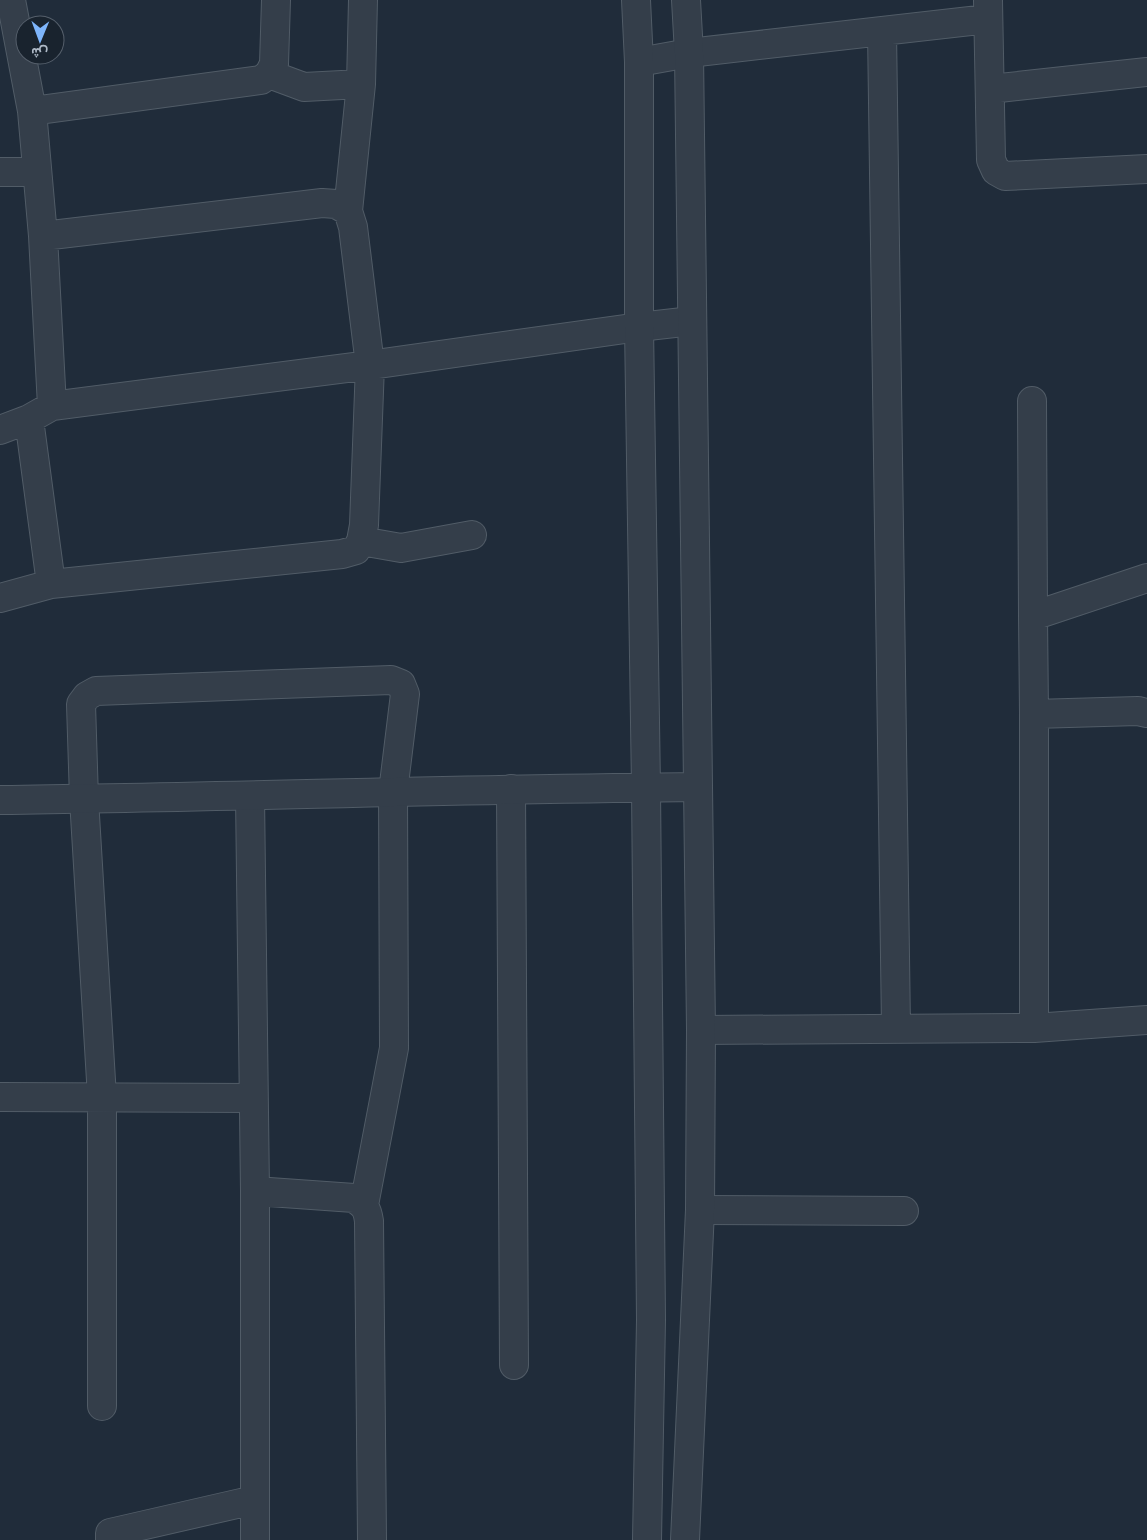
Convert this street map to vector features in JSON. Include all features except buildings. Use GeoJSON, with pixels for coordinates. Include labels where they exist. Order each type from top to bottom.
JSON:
{"type":"FeatureCollection","features":[{"type":"Feature","properties":{"kind":"street"},"geometry":{"type":"LineString","coordinates":[[32,111],[261,80],[269,74],[274,64],[276,0]]}},
{"type":"Feature","properties":{"kind":"street"},"geometry":{"type":"LineString","coordinates":[[0,598],[51,584],[342,554],[356,550],[361,541],[364,525],[370,365],[352,227],[348,211],[361,84],[363,0]]}},
{"type":"Feature","properties":{"kind":"street"},"geometry":{"type":"LineString","coordinates":[[636,0],[639,62],[639,327],[651,1320],[647,1540]]}},
{"type":"Feature","properties":{"kind":"street"},"geometry":{"type":"LineString","coordinates":[[685,1540],[700,1210],[701,1030],[689,53],[686,0]]}},
{"type":"Feature","properties":{"kind":"street"},"geometry":{"type":"LineString","coordinates":[[18,1],[32,111],[43,236],[52,406]]}},
{"type":"Feature","properties":{"kind":"street"},"geometry":{"type":"LineString","coordinates":[[639,62],[689,53],[882,31],[988,9],[991,160],[996,171],[1005,176],[1147,169]]}},
{"type":"Feature","properties":{"kind":"street"},"geometry":{"type":"LineString","coordinates":[[882,31],[896,1028]]}},
{"type":"Feature","properties":{"kind":"street"},"geometry":{"type":"LineString","coordinates":[[990,89],[1147,72]]}},
{"type":"Feature","properties":{"kind":"street"},"geometry":{"type":"LineString","coordinates":[[269,74],[304,87],[361,84]]}},
{"type":"Feature","properties":{"kind":"street"},"geometry":{"type":"LineString","coordinates":[[0,172],[37,172]]}},
{"type":"Feature","properties":{"kind":"street"},"geometry":{"type":"LineString","coordinates":[[43,236],[322,203],[336,204],[348,211]]}},
{"type":"Feature","properties":{"kind":"street"},"geometry":{"type":"LineString","coordinates":[[0,430],[28,419],[52,406],[692,321]]}},
{"type":"Feature","properties":{"kind":"street"},"geometry":{"type":"LineString","coordinates":[[1032,401],[1034,1028]]}},
{"type":"Feature","properties":{"kind":"street"},"geometry":{"type":"LineString","coordinates":[[28,419],[51,584]]}},
{"type":"Feature","properties":{"kind":"street"},"geometry":{"type":"LineString","coordinates":[[361,541],[401,548],[472,535]]}},
{"type":"Feature","properties":{"kind":"street"},"geometry":{"type":"LineString","coordinates":[[1033,616],[1147,578]]}},
{"type":"Feature","properties":{"kind":"street"},"geometry":{"type":"LineString","coordinates":[[102,1406],[102,1097],[84,799],[81,704],[96,691],[391,680],[401,684],[405,694],[393,792],[394,1048],[364,1205]]}},
{"type":"Feature","properties":{"kind":"street"},"geometry":{"type":"LineString","coordinates":[[1034,714],[1138,710],[1147,713]]}},
{"type":"Feature","properties":{"kind":"street"},"geometry":{"type":"LineString","coordinates":[[0,800],[698,787]]}},
{"type":"Feature","properties":{"kind":"street"},"geometry":{"type":"LineString","coordinates":[[511,789],[514,1365]]}},
{"type":"Feature","properties":{"kind":"street"},"geometry":{"type":"LineString","coordinates":[[250,796],[252,1098],[255,1191],[254,1540]]}},
{"type":"Feature","properties":{"kind":"street"},"geometry":{"type":"LineString","coordinates":[[701,1030],[1034,1028],[1147,1020]]}},
{"type":"Feature","properties":{"kind":"street"},"geometry":{"type":"LineString","coordinates":[[0,1097],[252,1098]]}},
{"type":"Feature","properties":{"kind":"street"},"geometry":{"type":"LineString","coordinates":[[255,1191],[354,1198],[364,1205],[367,1212],[369,1221],[372,1540]]}},
{"type":"Feature","properties":{"kind":"street"},"geometry":{"type":"LineString","coordinates":[[700,1210],[904,1211]]}},
{"type":"Feature","properties":{"kind":"street"},"geometry":{"type":"LineString","coordinates":[[103,1538],[254,1500]]}}]}
